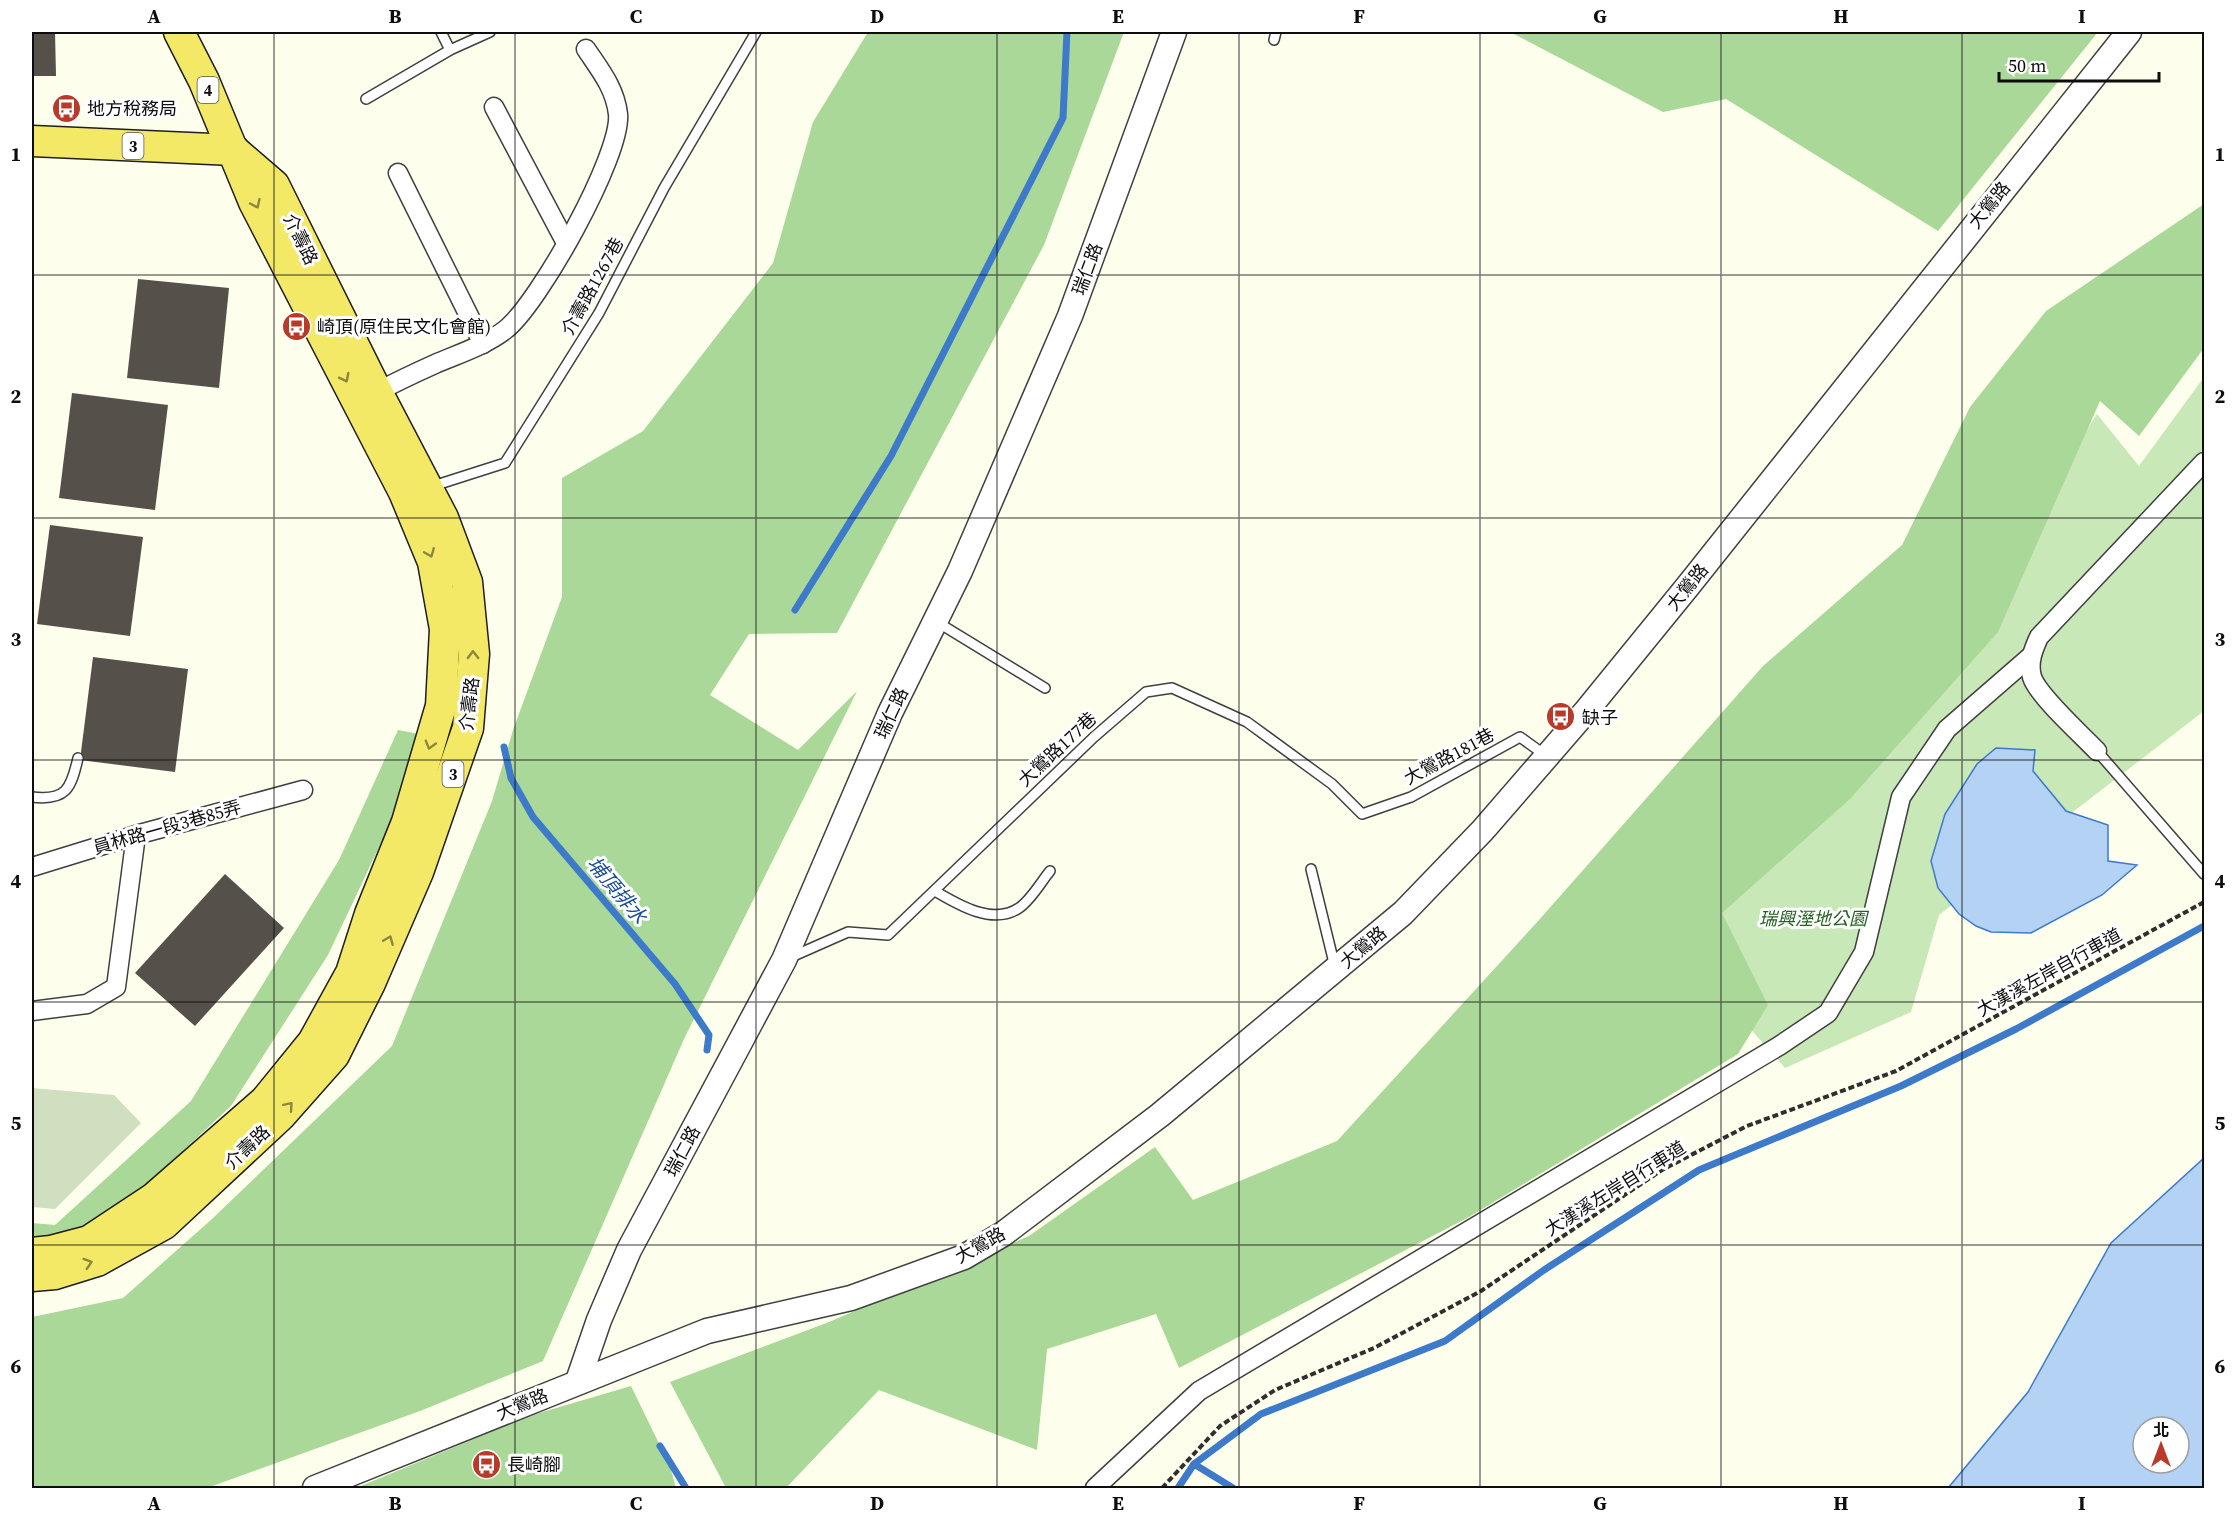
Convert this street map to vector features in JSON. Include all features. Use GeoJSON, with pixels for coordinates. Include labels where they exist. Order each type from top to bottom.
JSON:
{"type":"FeatureCollection","features":[{"type":"Feature","properties":{"kind":"main road","name":"介壽路"},"geometry":{"type":"LineString","coordinates":[[32,1276],[55,1274],[97,1261],[164,1224],[280,1116],[334,1055],[370,983],[418,872],[468,728],[474,654],[466,582],[443,518],[416,489],[254,202],[234,150],[179,32]]}},
{"type":"Feature","properties":{"kind":"main road","name":"3"},"geometry":{"type":"LineString","coordinates":[[32,141],[234,150]]}},
{"type":"Feature","properties":{"kind":"main road","name":"介壽路"},"geometry":{"type":"LineString","coordinates":[[32,1253],[51,1251],[89,1241],[154,1198],[265,1101],[312,1042],[351,973],[370,914],[407,822],[441,706],[445,629],[433,562],[416,489],[377,392],[274,185],[234,150]]}},
{"type":"Feature","properties":{"kind":"street","name":"瑞仁路"},"geometry":{"type":"LineString","coordinates":[[578,1381],[599,1320],[629,1250],[784,960],[890,713],[960,571],[1070,316],[1174,32]]}},
{"type":"Feature","properties":{"kind":"street","name":"大鶯路"},"geometry":{"type":"LineString","coordinates":[[315,1488],[707,1331],[851,1298],[964,1257],[1003,1234],[1160,1115],[1403,913],[1483,830],[1688,586],[2129,32]]}},
{"type":"Feature","properties":{"kind":"street"},"geometry":{"type":"LineString","coordinates":[[377,392],[483,344],[506,330],[537,291],[587,209],[604,171],[618,117],[613,89],[586,49]]}},
{"type":"Feature","properties":{"kind":"street"},"geometry":{"type":"LineString","coordinates":[[494,107],[566,243]]}},
{"type":"Feature","properties":{"kind":"street"},"geometry":{"type":"LineString","coordinates":[[398,173],[483,344]]}},
{"type":"Feature","properties":{"kind":"street"},"geometry":{"type":"LineString","coordinates":[[2097,751],[2043,694],[2032,678],[2031,656],[2038,637],[2205,462]]}},
{"type":"Feature","properties":{"kind":"street"},"geometry":{"type":"LineString","coordinates":[[1095,1488],[1199,1391],[1759,1059],[1828,1012],[1864,952],[1901,797],[1947,729],[2031,656]]}},
{"type":"Feature","properties":{"kind":"street","name":"員林路一段3巷85弄"},"geometry":{"type":"LineString","coordinates":[[32,867],[136,835],[303,790]]}},
{"type":"Feature","properties":{"kind":"street"},"geometry":{"type":"LineString","coordinates":[[32,1011],[87,1004],[116,987],[136,835]]}},
{"type":"Feature","properties":{"kind":"lane"},"geometry":{"type":"LineString","coordinates":[[441,32],[450,50]]}},
{"type":"Feature","properties":{"kind":"lane"},"geometry":{"type":"LineString","coordinates":[[366,99],[450,50],[490,32]]}},
{"type":"Feature","properties":{"kind":"lane","name":"介壽路1267巷"},"geometry":{"type":"LineString","coordinates":[[416,489],[505,463],[599,313],[664,188],[756,32]]}},
{"type":"Feature","properties":{"kind":"lane"},"geometry":{"type":"LineString","coordinates":[[935,621],[1045,688]]}},
{"type":"Feature","properties":{"kind":"lane","name":"大鶯路177巷"},"geometry":{"type":"LineString","coordinates":[[784,960],[848,932],[888,935],[1094,736],[1146,692],[1172,688],[1248,722],[1332,784],[1362,814]]}},
{"type":"Feature","properties":{"kind":"lane","name":"大鶯路181巷"},"geometry":{"type":"LineString","coordinates":[[1362,814],[1411,796],[1520,737],[1547,756]]}},
{"type":"Feature","properties":{"kind":"lane"},"geometry":{"type":"LineString","coordinates":[[2097,751],[2205,874]]}},
{"type":"Feature","properties":{"kind":"lane"},"geometry":{"type":"LineString","coordinates":[[32,797],[50,799],[67,791],[73,782],[78,758]]}},
{"type":"Feature","properties":{"kind":"lane"},"geometry":{"type":"LineString","coordinates":[[1311,869],[1335,970]]}},
{"type":"Feature","properties":{"kind":"lane"},"geometry":{"type":"LineString","coordinates":[[935,891],[963,909],[993,914],[1008,912],[1019,908],[1050,872]]}},
{"type":"Feature","properties":{"kind":"path","name":"大漢溪左岸自行車道"},"geometry":{"type":"LineString","coordinates":[[1162,1488],[1220,1426],[1275,1390],[1374,1348],[1481,1291],[1662,1170],[1747,1126],[1896,1071],[2205,902]]}},
{"type":"Feature","properties":{"kind":"green space"},"geometry":{"type":"Polygon","coordinates":[[[868,32],[1124,32],[1044,245],[837,633],[749,634],[710,695],[798,750],[857,691],[684,1039],[543,1361],[420,1411],[207,1488],[32,1488],[32,1317],[123,1298],[212,1219],[392,1046],[492,801],[513,730],[562,597],[562,478],[643,431],[773,263],[813,122],[868,32]]]}},
{"type":"Feature","properties":{"kind":"green space"},"geometry":{"type":"Polygon","coordinates":[[[1510,32],[2098,32],[1938,231],[1726,99],[1663,112],[1510,32]]]}},
{"type":"Feature","properties":{"kind":"green space"},"geometry":{"type":"Polygon","coordinates":[[[2204,204],[2204,348],[2139,436],[2100,401],[1998,632],[1850,799],[1722,913],[1768,1005],[1738,1054],[1469,1217],[1179,1368],[1156,1314],[1047,1349],[1037,1450],[879,1390],[786,1488],[726,1488],[670,1382],[829,1322],[1029,1236],[1155,1147],[1193,1200],[1337,1141],[1539,920],[1763,666],[1902,545],[1970,407],[2046,311],[2204,204]]]}},
{"type":"Feature","properties":{"kind":"green space","name":"瑞興溼地公園"},"geometry":{"type":"Polygon","coordinates":[[[2204,377],[2204,711],[1939,915],[1911,1012],[1785,1068],[1646,911],[1953,637],[2097,414],[2139,466],[2204,377]]]}},
{"type":"Feature","properties":{"kind":"green space"},"geometry":{"type":"Polygon","coordinates":[[[398,730],[419,734],[390,824],[328,955],[231,1106],[99,1229],[32,1247],[32,1223],[55,1225],[191,1101],[339,860],[398,730]]]}},
{"type":"Feature","properties":{"kind":"green space"},"geometry":{"type":"Polygon","coordinates":[[[32,1088],[114,1095],[141,1123],[55,1209],[32,1207],[32,1088]]]}},
{"type":"Feature","properties":{"kind":"green space"},"geometry":{"type":"Polygon","coordinates":[[[631,1386],[670,1466],[676,1488],[356,1488],[529,1416],[631,1386]]]}},
{"type":"Feature","properties":{"kind":"water"},"geometry":{"type":"Polygon","coordinates":[[[1996,748],[2035,750],[2033,771],[2066,811],[2108,825],[2108,861],[2137,865],[2102,895],[2031,933],[1991,932],[1976,926],[1959,914],[1938,888],[1931,861],[1945,814],[1977,764],[1996,748]]]}},
{"type":"Feature","properties":{"kind":"water"},"geometry":{"type":"Polygon","coordinates":[[[2204,1158],[2204,1488],[1948,1488],[2028,1392],[2111,1243],[2204,1158]]]}},
{"type":"Feature","properties":{"kind":"building"},"geometry":{"type":"Polygon","coordinates":[[[32,32],[55,32],[56,76],[32,76],[32,32]]]}},
{"type":"Feature","properties":{"kind":"building"},"geometry":{"type":"Polygon","coordinates":[[[138,279],[229,288],[219,388],[127,378],[138,279]]]}},
{"type":"Feature","properties":{"kind":"building"},"geometry":{"type":"Polygon","coordinates":[[[72,393],[168,405],[155,510],[59,498],[72,393]]]}},
{"type":"Feature","properties":{"kind":"building"},"geometry":{"type":"Polygon","coordinates":[[[50,525],[143,537],[130,636],[37,624],[50,525]]]}},
{"type":"Feature","properties":{"kind":"building"},"geometry":{"type":"Polygon","coordinates":[[[93,657],[188,669],[175,772],[80,760],[93,657]]]}},
{"type":"Feature","properties":{"kind":"building"},"geometry":{"type":"Polygon","coordinates":[[[225,874],[284,928],[195,1026],[135,973],[225,874]]]}},
{"type":"Feature","properties":{"kind":"waterway"},"geometry":{"type":"LineString","coordinates":[[795,610],[891,456],[1063,118],[1067,32]]}},
{"type":"Feature","properties":{"kind":"waterway","name":"埔頂排水"},"geometry":{"type":"LineString","coordinates":[[504,747],[511,778],[533,817],[675,984],[709,1035],[707,1050]]}},
{"type":"Feature","properties":{"kind":"waterway"},"geometry":{"type":"LineString","coordinates":[[1178,1488],[1194,1464],[1261,1414],[1445,1341],[1544,1270],[1699,1170],[1901,1086],[2016,1029],[2204,926]]}},
{"type":"Feature","properties":{"kind":"waterway","name":"埔頂排水"},"geometry":{"type":"LineString","coordinates":[[660,1446],[686,1488]]}},
{"type":"Feature","properties":{"kind":"waterway"},"geometry":{"type":"LineString","coordinates":[[1194,1464],[1233,1488]]}},
{"type":"Feature","properties":{"kind":"place","name":"地方稅務局"},"geometry":{"type":"Point","coordinates":[66,108]}},
{"type":"Feature","properties":{"kind":"place","name":"崎頂(原住民文化會館)"},"geometry":{"type":"Point","coordinates":[296,326]}},
{"type":"Feature","properties":{"kind":"place","name":"缺子"},"geometry":{"type":"Point","coordinates":[1561,717]}},
{"type":"Feature","properties":{"kind":"place","name":"長崎腳"},"geometry":{"type":"Point","coordinates":[486,1464]}}]}
